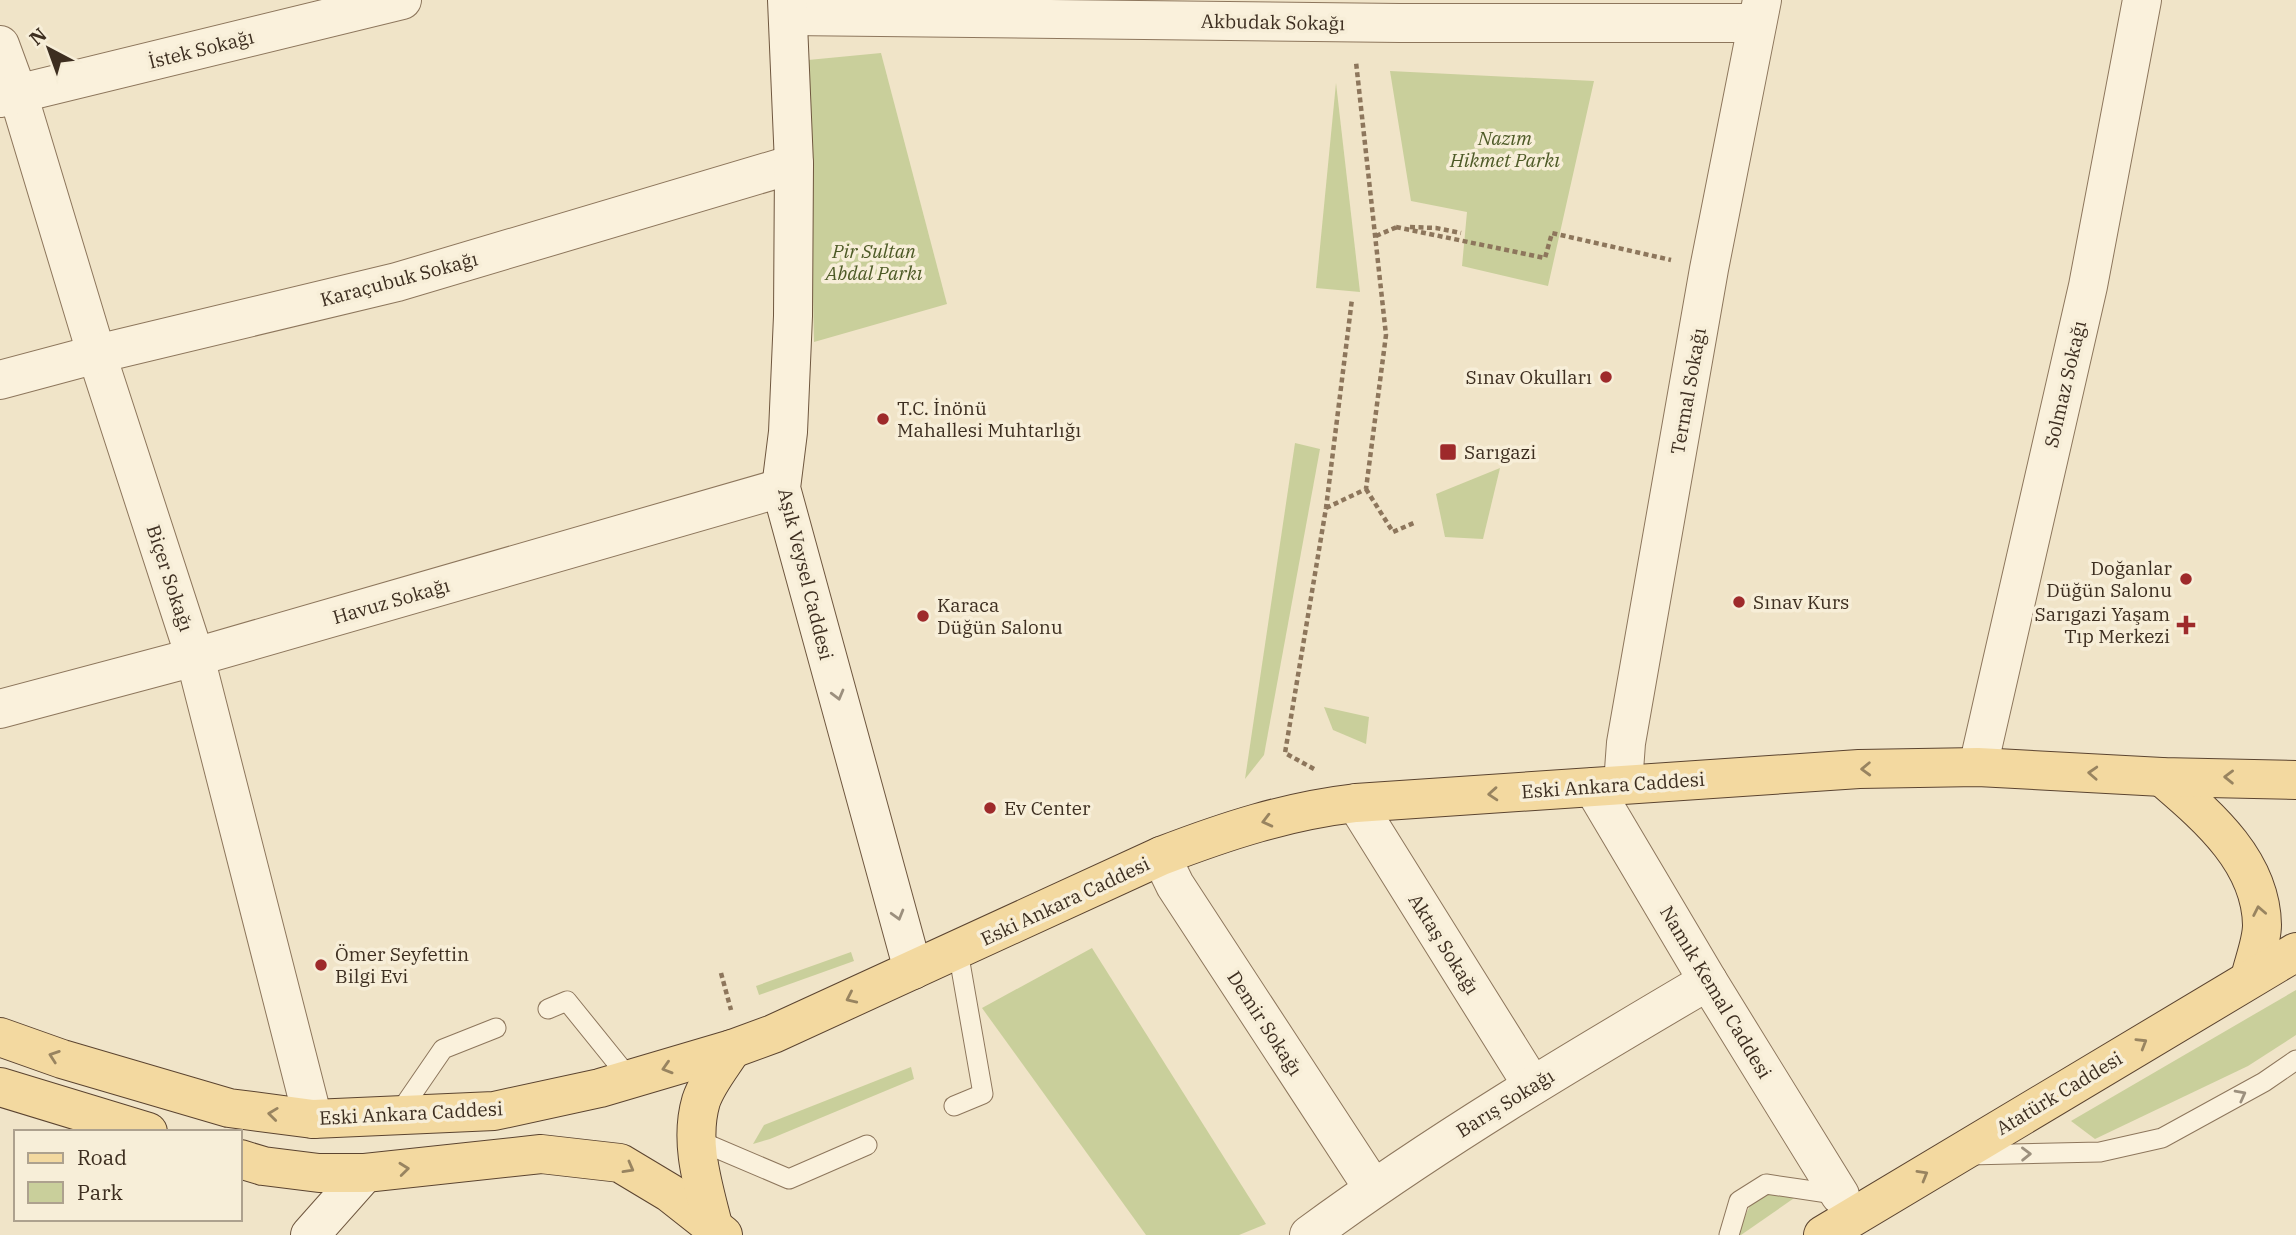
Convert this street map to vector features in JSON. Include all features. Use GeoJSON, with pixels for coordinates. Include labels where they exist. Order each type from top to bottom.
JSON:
{"type":"FeatureCollection","features":[{"type":"Feature","properties":{"kind":"main road","name":"Eski Ankara Caddesi"},"geometry":{"type":"LineString","coordinates":[[0,1037],[62,1059],[229,1108],[313,1119],[494,1111],[630,1079],[773,1034],[1161,856],[1226,831],[1320,807],[1859,769],[1978,767],[2162,776]]}},
{"type":"Feature","properties":{"kind":"main road"},"geometry":{"type":"LineString","coordinates":[[2162,776],[2296,780]]}},
{"type":"Feature","properties":{"kind":"main road"},"geometry":{"type":"LineString","coordinates":[[2162,776],[2203,813],[2232,845],[2254,883],[2262,926],[2250,978]]}},
{"type":"Feature","properties":{"kind":"main road","name":"Atatürk Caddesi"},"geometry":{"type":"LineString","coordinates":[[1822,1235],[2296,952]]}},
{"type":"Feature","properties":{"kind":"main road"},"geometry":{"type":"LineString","coordinates":[[718,1230],[695,1139],[702,1099],[732,1049]]}},
{"type":"Feature","properties":{"kind":"main road"},"geometry":{"type":"LineString","coordinates":[[0,1087],[141,1130]]}},
{"type":"Feature","properties":{"kind":"main road"},"geometry":{"type":"LineString","coordinates":[[242,1160],[263,1166],[296,1170],[365,1173],[541,1154],[620,1163],[670,1193],[718,1230]]}},
{"type":"Feature","properties":{"kind":"street","name":"İstek Sokağı"},"geometry":{"type":"LineString","coordinates":[[9,96],[402,0]]}},
{"type":"Feature","properties":{"kind":"street","name":"Solmaz Sokağı"},"geometry":{"type":"LineString","coordinates":[[1978,767],[2088,286],[2142,0]]}},
{"type":"Feature","properties":{"kind":"street","name":"Akbudak Sokağı"},"geometry":{"type":"LineString","coordinates":[[788,8],[1352,22],[1400,11],[1760,12]]}},
{"type":"Feature","properties":{"kind":"street","name":"Aşık Veysel Caddesi"},"geometry":{"type":"LineString","coordinates":[[788,8],[794,164],[791,381],[781,488],[913,970]]}},
{"type":"Feature","properties":{"kind":"street","name":"Termal Sokağı"},"geometry":{"type":"LineString","coordinates":[[1608,786],[1626,743],[1709,269],[1760,12]]}},
{"type":"Feature","properties":{"kind":"street","name":"Biçer Sokağı"},"geometry":{"type":"LineString","coordinates":[[0,45],[9,96],[97,354],[195,657],[313,1119]]}},
{"type":"Feature","properties":{"kind":"street","name":"Karaçubuk Sokağı"},"geometry":{"type":"LineString","coordinates":[[0,380],[397,282],[794,164]]}},
{"type":"Feature","properties":{"kind":"street","name":"Havuz Sokağı"},"geometry":{"type":"LineString","coordinates":[[0,709],[195,657],[781,488]]}},
{"type":"Feature","properties":{"kind":"street","name":"Namık Kemal Caddesi"},"geometry":{"type":"LineString","coordinates":[[1608,786],[1708,981],[1840,1195]]}},
{"type":"Feature","properties":{"kind":"street","name":"Aktaş Sokağı"},"geometry":{"type":"LineString","coordinates":[[1356,803],[1532,1084]]}},
{"type":"Feature","properties":{"kind":"street","name":"Demir Sokağı"},"geometry":{"type":"LineString","coordinates":[[1161,856],[1175,885],[1373,1188]]}},
{"type":"Feature","properties":{"kind":"street","name":"Barış Sokağı"},"geometry":{"type":"LineString","coordinates":[[1310,1235],[1373,1188],[1532,1084],[1708,981]]}},
{"type":"Feature","properties":{"kind":"street"},"geometry":{"type":"LineString","coordinates":[[310,1235],[365,1173]]}},
{"type":"Feature","properties":{"kind":"lane"},"geometry":{"type":"LineString","coordinates":[[954,1106],[983,1094],[958,951]]}},
{"type":"Feature","properties":{"kind":"lane"},"geometry":{"type":"LineString","coordinates":[[548,1009],[567,1002],[630,1079]]}},
{"type":"Feature","properties":{"kind":"lane"},"geometry":{"type":"LineString","coordinates":[[397,1116],[443,1049],[496,1028]]}},
{"type":"Feature","properties":{"kind":"lane"},"geometry":{"type":"LineString","coordinates":[[1958,1155],[2100,1152],[2162,1138],[2264,1082],[2296,1060]]}},
{"type":"Feature","properties":{"kind":"lane"},"geometry":{"type":"LineString","coordinates":[[695,1139],[789,1179],[867,1145]]}},
{"type":"Feature","properties":{"kind":"lane"},"geometry":{"type":"LineString","coordinates":[[1729,1235],[1739,1201],[1766,1184],[1881,1200]]}},
{"type":"Feature","properties":{"kind":"path"},"geometry":{"type":"LineString","coordinates":[[1352,22],[1386,335],[1366,489],[1393,532],[1416,522]]}},
{"type":"Feature","properties":{"kind":"path"},"geometry":{"type":"LineString","coordinates":[[1376,236],[1396,227],[1436,228],[1461,233]]}},
{"type":"Feature","properties":{"kind":"path"},"geometry":{"type":"LineString","coordinates":[[1396,227],[1545,258],[1552,233],[1709,269]]}},
{"type":"Feature","properties":{"kind":"path"},"geometry":{"type":"LineString","coordinates":[[1316,771],[1284,753],[1326,509],[1352,299]]}},
{"type":"Feature","properties":{"kind":"path"},"geometry":{"type":"LineString","coordinates":[[1326,509],[1366,489]]}},
{"type":"Feature","properties":{"kind":"green space","name":"Pir Sultan Abdal Parkı"},"geometry":{"type":"Polygon","coordinates":[[[881,53],[947,304],[814,342],[808,60],[881,53]]]}},
{"type":"Feature","properties":{"kind":"green space","name":"Nazım Hikmet Parkı"},"geometry":{"type":"Polygon","coordinates":[[[1390,71],[1594,81],[1548,286],[1462,266],[1467,212],[1411,201],[1390,71]]]}},
{"type":"Feature","properties":{"kind":"green space"},"geometry":{"type":"Polygon","coordinates":[[[1336,83],[1360,292],[1316,288],[1336,83]]]}},
{"type":"Feature","properties":{"kind":"green space"},"geometry":{"type":"Polygon","coordinates":[[[1295,443],[1320,449],[1264,755],[1245,779],[1295,443]]]}},
{"type":"Feature","properties":{"kind":"green space"},"geometry":{"type":"Polygon","coordinates":[[[1500,468],[1483,539],[1445,537],[1436,494],[1500,468]]]}},
{"type":"Feature","properties":{"kind":"green space"},"geometry":{"type":"Polygon","coordinates":[[[1324,707],[1369,717],[1366,744],[1333,730],[1324,707]]]}},
{"type":"Feature","properties":{"kind":"green space"},"geometry":{"type":"Polygon","coordinates":[[[1092,948],[1266,1224],[1239,1235],[1146,1235],[982,1008],[1092,948]]]}},
{"type":"Feature","properties":{"kind":"green space"},"geometry":{"type":"Polygon","coordinates":[[[851,952],[854,961],[759,995],[756,986],[851,952]]]}},
{"type":"Feature","properties":{"kind":"green space"},"geometry":{"type":"Polygon","coordinates":[[[2296,990],[2296,1035],[2248,1066],[2095,1139],[2071,1121],[2296,990]]]}},
{"type":"Feature","properties":{"kind":"green space"},"geometry":{"type":"Polygon","coordinates":[[[911,1067],[914,1079],[753,1144],[764,1125],[911,1067]]]}},
{"type":"Feature","properties":{"kind":"green space"},"geometry":{"type":"Polygon","coordinates":[[[1800,1194],[1741,1235],[1736,1235],[1755,1195],[1800,1194]]]}},
{"type":"Feature","properties":{"kind":"place","name":"Sınav Okulları"},"geometry":{"type":"Point","coordinates":[1606,377]}},
{"type":"Feature","properties":{"kind":"place","name":"T.C. İnönü Mahallesi Muhtarlığı"},"geometry":{"type":"Point","coordinates":[883,419]}},
{"type":"Feature","properties":{"kind":"place","name":"Sarıgazi"},"geometry":{"type":"Point","coordinates":[1448,452]}},
{"type":"Feature","properties":{"kind":"place","name":"Doğanlar Düğün Salonu"},"geometry":{"type":"Point","coordinates":[2186,579]}},
{"type":"Feature","properties":{"kind":"place","name":"Sınav Kurs"},"geometry":{"type":"Point","coordinates":[1739,602]}},
{"type":"Feature","properties":{"kind":"place","name":"Karaca Düğün Salonu"},"geometry":{"type":"Point","coordinates":[923,616]}},
{"type":"Feature","properties":{"kind":"place","name":"Sarıgazi Yaşam Tıp Merkezi"},"geometry":{"type":"Point","coordinates":[2186,625]}},
{"type":"Feature","properties":{"kind":"place","name":"Ev Center"},"geometry":{"type":"Point","coordinates":[990,808]}},
{"type":"Feature","properties":{"kind":"place","name":"Ömer Seyfettin Bilgi Evi"},"geometry":{"type":"Point","coordinates":[321,965]}}]}
